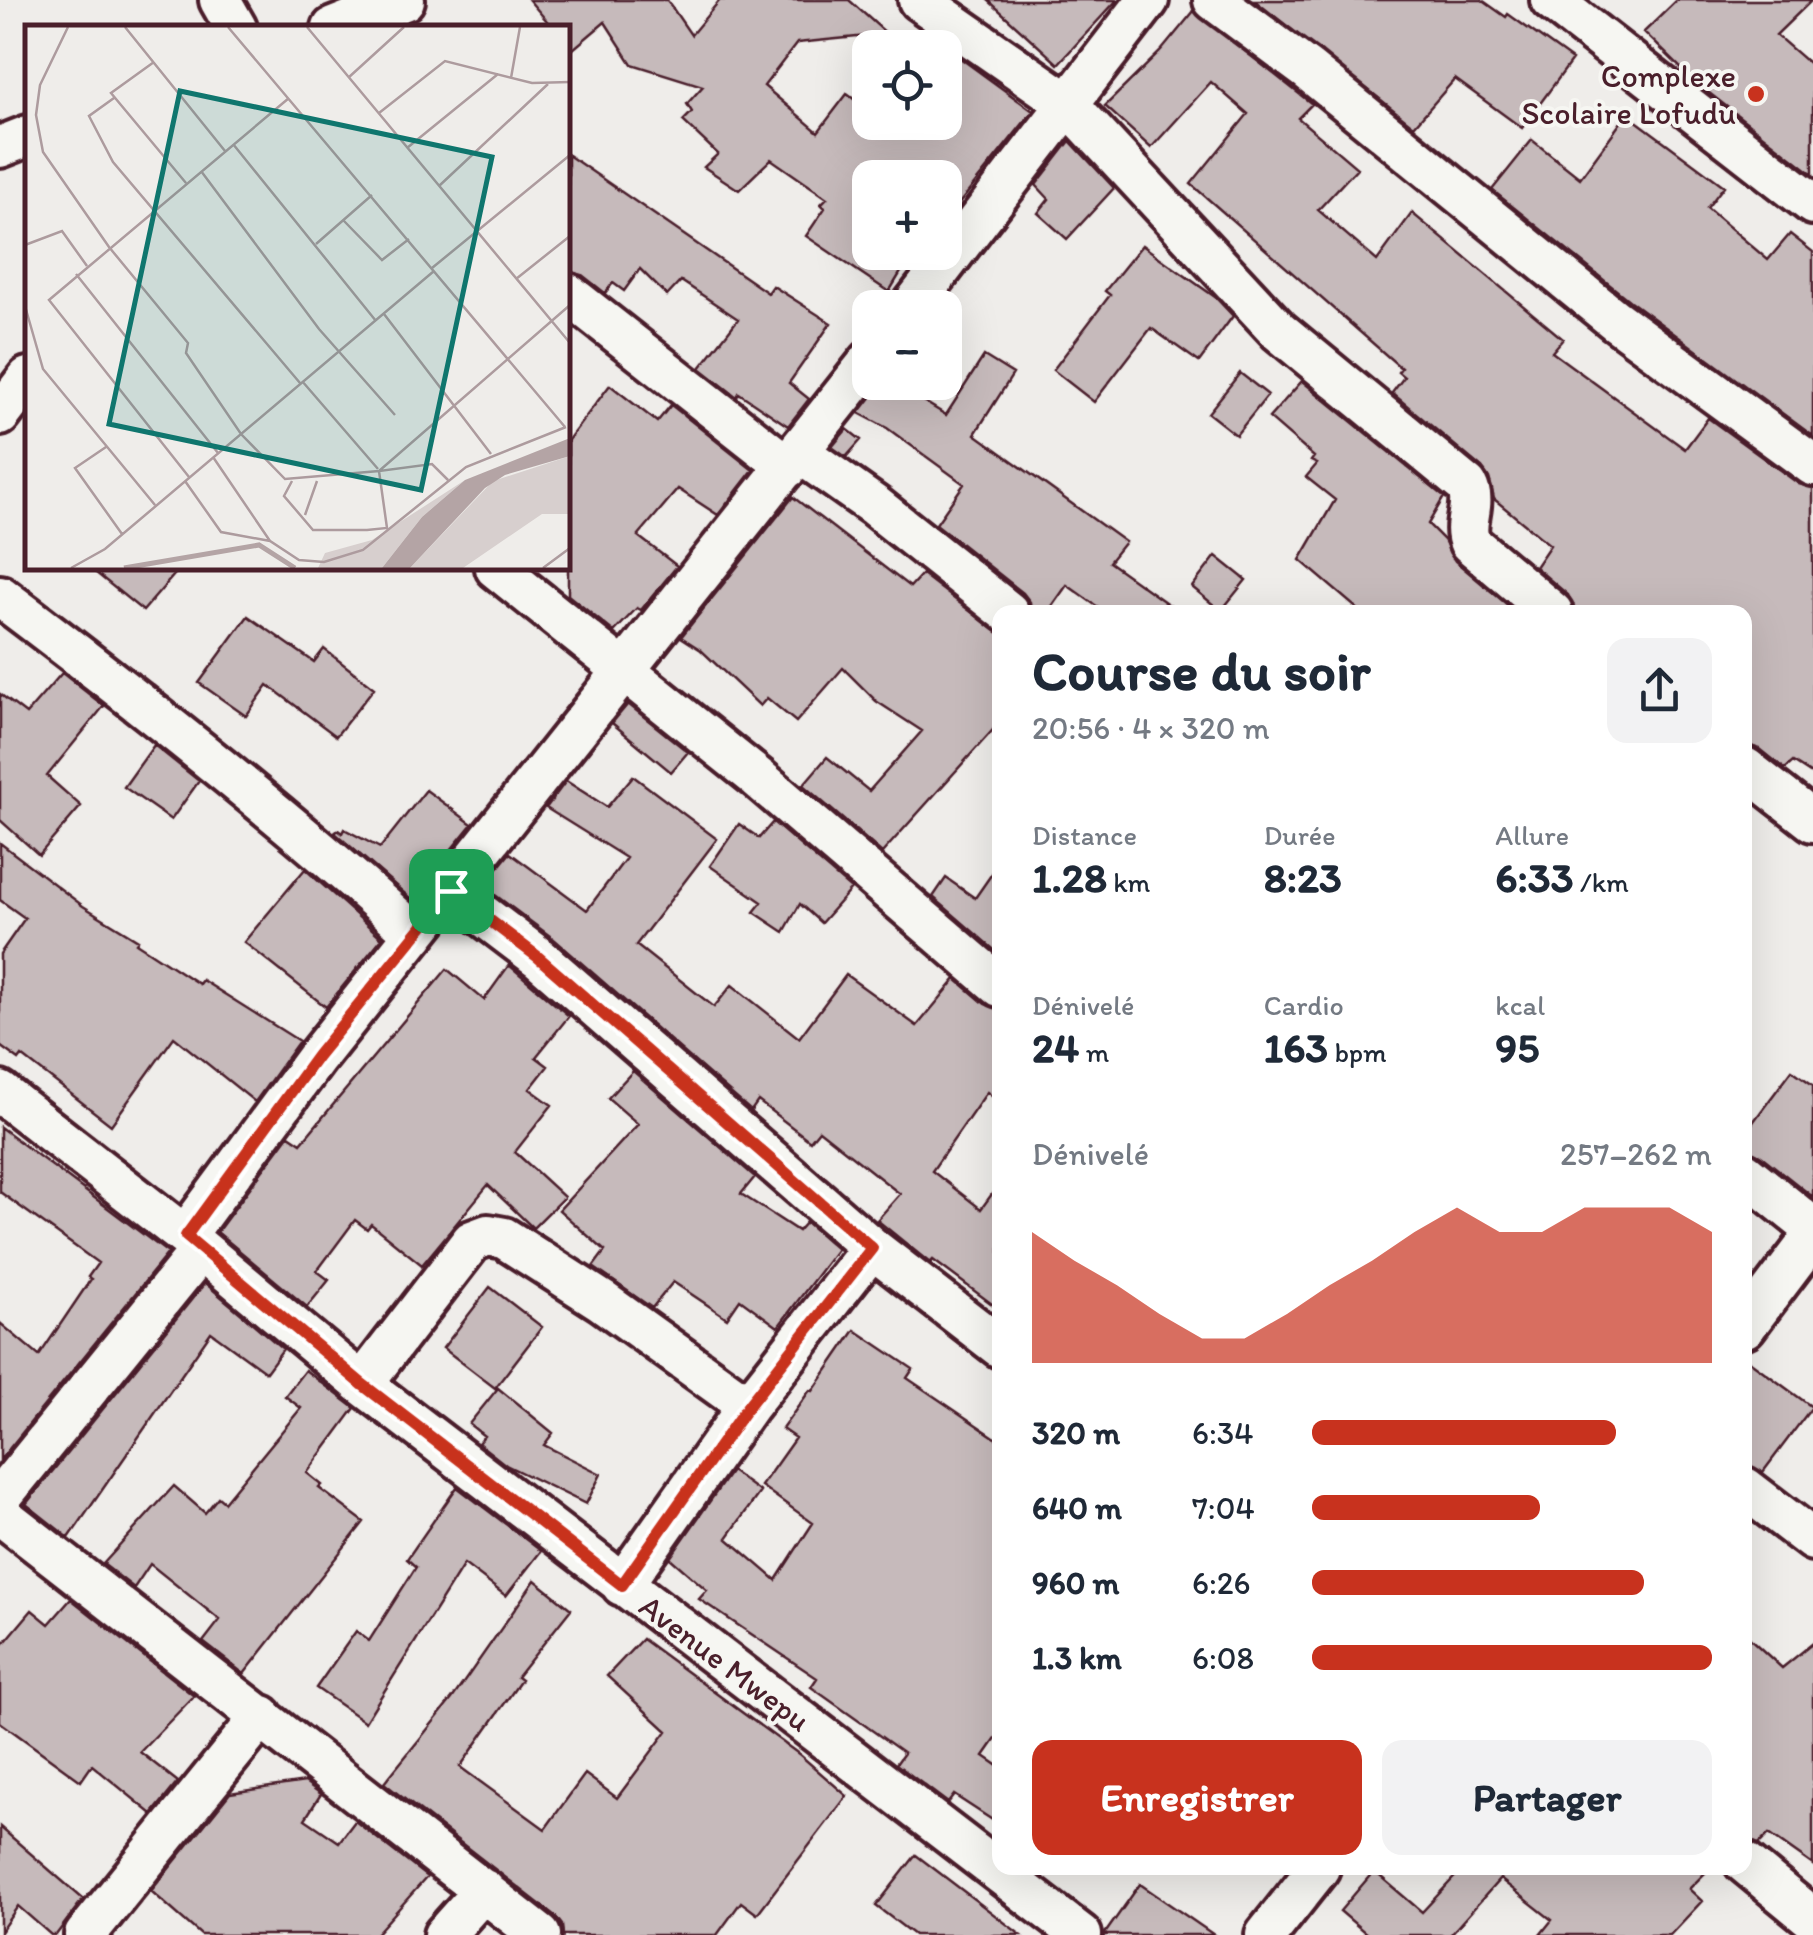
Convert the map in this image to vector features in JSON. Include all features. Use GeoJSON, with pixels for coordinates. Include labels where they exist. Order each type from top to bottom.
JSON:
{"type":"FeatureCollection","features":[{"type":"Feature","properties":{"kind":"street"},"geometry":{"type":"LineString","coordinates":[[220,0],[234,25]]}},
{"type":"Feature","properties":{"kind":"street"},"geometry":{"type":"LineString","coordinates":[[341,25],[404,0]]}},
{"type":"Feature","properties":{"kind":"street"},"geometry":{"type":"LineString","coordinates":[[919,0],[1067,103],[1279,331],[1466,486],[1472,500],[1466,528],[1470,543],[1544,605]]}},
{"type":"Feature","properties":{"kind":"street"},"geometry":{"type":"LineString","coordinates":[[925,290],[1148,0]]}},
{"type":"Feature","properties":{"kind":"street"},"geometry":{"type":"LineString","coordinates":[[1214,0],[1308,70],[1615,320],[1813,465]]}},
{"type":"Feature","properties":{"kind":"street"},"geometry":{"type":"LineString","coordinates":[[1552,0],[1813,204]]}},
{"type":"Feature","properties":{"kind":"street"},"geometry":{"type":"LineString","coordinates":[[0,147],[25,137]]}},
{"type":"Feature","properties":{"kind":"street"},"geometry":{"type":"LineString","coordinates":[[570,295],[794,460],[875,506],[999,605]]}},
{"type":"Feature","properties":{"kind":"street"},"geometry":{"type":"LineString","coordinates":[[0,415],[25,382]]}},
{"type":"Feature","properties":{"kind":"street"},"geometry":{"type":"LineString","coordinates":[[0,1498],[193,1243],[317,1056],[852,384]]}},
{"type":"Feature","properties":{"kind":"street"},"geometry":{"type":"LineString","coordinates":[[498,570],[758,778],[992,979]]}},
{"type":"Feature","properties":{"kind":"street"},"geometry":{"type":"LineString","coordinates":[[0,596],[292,828],[415,934]]}},
{"type":"Feature","properties":{"kind":"street"},"geometry":{"type":"LineString","coordinates":[[1752,773],[1813,821]]}},
{"type":"Feature","properties":{"kind":"street"},"geometry":{"type":"LineString","coordinates":[[451,891],[538,957],[872,1248],[992,1341]]}},
{"type":"Feature","properties":{"kind":"street","name":"Avenue Mwepu"},"geometry":{"type":"LineString","coordinates":[[0,1092],[193,1243],[362,1384],[992,1867]]}},
{"type":"Feature","properties":{"kind":"street"},"geometry":{"type":"LineString","coordinates":[[1752,1179],[1813,1228]]}},
{"type":"Feature","properties":{"kind":"street"},"geometry":{"type":"LineString","coordinates":[[362,1384],[472,1242],[488,1235],[504,1238],[602,1301],[748,1406]]}},
{"type":"Feature","properties":{"kind":"street"},"geometry":{"type":"LineString","coordinates":[[1752,1318],[1813,1237]]}},
{"type":"Feature","properties":{"kind":"street"},"geometry":{"type":"LineString","coordinates":[[622,1585],[748,1406],[872,1248]]}},
{"type":"Feature","properties":{"kind":"street"},"geometry":{"type":"LineString","coordinates":[[1752,1493],[1813,1540]]}},
{"type":"Feature","properties":{"kind":"street"},"geometry":{"type":"LineString","coordinates":[[0,1514],[540,1935]]}},
{"type":"Feature","properties":{"kind":"street"},"geometry":{"type":"LineString","coordinates":[[84,1935],[262,1716]]}},
{"type":"Feature","properties":{"kind":"street"},"geometry":{"type":"LineString","coordinates":[[1752,1868],[1813,1919]]}},
{"type":"Feature","properties":{"kind":"street","name":"Avenue Mwepu"},"geometry":{"type":"LineString","coordinates":[[1003,1875],[1082,1935]]}},
{"type":"Feature","properties":{"kind":"street"},"geometry":{"type":"LineString","coordinates":[[1266,1935],[1313,1875]]}},
{"type":"Feature","properties":{"kind":"street"},"geometry":{"type":"LineString","coordinates":[[444,1935],[484,1890]]}},
{"type":"Feature","properties":{"kind":"building"},"geometry":{"type":"Polygon","coordinates":[[[529,0],[667,0],[691,35],[720,0],[849,0],[883,30],[852,30],[852,38],[797,43],[764,86],[818,132],[847,94],[852,98],[852,140],[962,140],[962,59],[1033,111],[962,200],[962,160],[852,160],[852,267],[806,236],[825,208],[821,204],[827,198],[771,159],[739,190],[704,167],[718,154],[683,121],[692,112],[687,104],[703,86],[632,64],[605,22],[572,50],[570,25],[550,25],[529,0]]]}},
{"type":"Feature","properties":{"kind":"building"},"geometry":{"type":"Polygon","coordinates":[[[988,0],[1117,0],[1058,64],[988,0]]]}},
{"type":"Feature","properties":{"kind":"building"},"geometry":{"type":"Polygon","coordinates":[[[1254,0],[1482,0],[1572,60],[1522,128],[1455,79],[1414,126],[1254,0]]]}},
{"type":"Feature","properties":{"kind":"building"},"geometry":{"type":"Polygon","coordinates":[[[1677,0],[1812,0],[1776,35],[1813,67],[1813,174],[1695,82],[1644,32],[1677,0]]]}},
{"type":"Feature","properties":{"kind":"building"},"geometry":{"type":"Polygon","coordinates":[[[1194,11],[1312,104],[1298,118],[1357,168],[1318,210],[1377,261],[1412,213],[1563,339],[1552,352],[1685,449],[1708,418],[1799,484],[1813,488],[1813,775],[1793,762],[1785,769],[1752,747],[1752,605],[1572,605],[1568,595],[1535,567],[1550,545],[1494,499],[1482,468],[1392,393],[1404,377],[1398,372],[1401,368],[1191,184],[1248,114],[1211,82],[1151,148],[1105,106],[1161,51],[1194,11]]]}},
{"type":"Feature","properties":{"kind":"building"},"geometry":{"type":"Polygon","coordinates":[[[1627,114],[1724,186],[1707,208],[1768,260],[1790,234],[1813,252],[1813,436],[1630,301],[1492,190],[1532,140],[1580,178],[1627,114]]]}},
{"type":"Feature","properties":{"kind":"building"},"geometry":{"type":"Polygon","coordinates":[[[1070,141],[1114,188],[1067,239],[1038,213],[1049,199],[1036,185],[1070,141]]]}},
{"type":"Feature","properties":{"kind":"building"},"geometry":{"type":"Polygon","coordinates":[[[570,156],[768,293],[773,286],[831,323],[789,383],[809,399],[788,426],[739,393],[737,397],[700,368],[738,319],[681,281],[667,296],[640,269],[624,291],[613,283],[605,293],[582,275],[570,272],[570,156]]]}},
{"type":"Feature","properties":{"kind":"building"},"geometry":{"type":"Polygon","coordinates":[[[1142,245],[1215,297],[1233,316],[1199,362],[1151,328],[1094,402],[1053,370],[1110,295],[1105,291],[1142,245]]]}},
{"type":"Feature","properties":{"kind":"building"},"geometry":{"type":"Polygon","coordinates":[[[856,270],[902,270],[890,290],[856,270]]]}},
{"type":"Feature","properties":{"kind":"building"},"geometry":{"type":"Polygon","coordinates":[[[984,356],[1013,374],[975,434],[1125,542],[1109,562],[1169,605],[1095,605],[1067,585],[1053,605],[1030,605],[1023,593],[936,524],[964,484],[887,428],[859,413],[869,400],[921,400],[946,415],[956,400],[962,400],[962,390],[984,356]]]}},
{"type":"Feature","properties":{"kind":"building"},"geometry":{"type":"Polygon","coordinates":[[[1240,373],[1268,395],[1236,435],[1208,413],[1240,373]]]}},
{"type":"Feature","properties":{"kind":"building"},"geometry":{"type":"Polygon","coordinates":[[[1302,381],[1444,497],[1428,524],[1444,540],[1455,561],[1508,605],[1353,605],[1300,560],[1335,500],[1306,477],[1317,464],[1311,461],[1314,457],[1269,418],[1302,381]]]}},
{"type":"Feature","properties":{"kind":"building"},"geometry":{"type":"Polygon","coordinates":[[[610,385],[657,422],[671,405],[753,470],[718,515],[678,489],[638,536],[677,566],[641,610],[637,608],[614,632],[568,595],[570,437],[610,385]]]}},
{"type":"Feature","properties":{"kind":"building"},"geometry":{"type":"Polygon","coordinates":[[[847,429],[861,440],[846,457],[832,447],[847,429]]]}},
{"type":"Feature","properties":{"kind":"building"},"geometry":{"type":"Polygon","coordinates":[[[793,497],[910,587],[922,574],[992,628],[992,731],[882,853],[803,785],[827,757],[869,791],[922,731],[876,701],[843,668],[796,722],[767,698],[760,706],[701,650],[681,637],[793,497]]]}},
{"type":"Feature","properties":{"kind":"building"},"geometry":{"type":"Polygon","coordinates":[[[1216,556],[1246,580],[1226,605],[1214,605],[1192,587],[1216,556]]]}},
{"type":"Feature","properties":{"kind":"building"},"geometry":{"type":"Polygon","coordinates":[[[92,570],[178,570],[143,611],[92,570]]]}},
{"type":"Feature","properties":{"kind":"building"},"geometry":{"type":"Polygon","coordinates":[[[248,616],[314,662],[324,649],[374,688],[336,736],[268,685],[246,716],[199,683],[248,616]]]}},
{"type":"Feature","properties":{"kind":"building"},"geometry":{"type":"Polygon","coordinates":[[[62,673],[104,706],[47,776],[81,806],[39,855],[0,820],[0,694],[26,714],[62,673]]]}},
{"type":"Feature","properties":{"kind":"building"},"geometry":{"type":"Polygon","coordinates":[[[628,704],[688,752],[671,772],[612,723],[628,704]]]}},
{"type":"Feature","properties":{"kind":"building"},"geometry":{"type":"Polygon","coordinates":[[[154,745],[199,781],[171,820],[124,787],[154,745]]]}},
{"type":"Feature","properties":{"kind":"building"},"geometry":{"type":"Polygon","coordinates":[[[633,776],[717,839],[636,945],[714,1007],[732,985],[799,1038],[846,975],[917,1026],[956,979],[992,1006],[992,1096],[987,1092],[932,1171],[981,1209],[992,1194],[992,1304],[933,1260],[930,1263],[877,1220],[900,1194],[819,1130],[810,1141],[758,1101],[751,1111],[554,939],[483,886],[510,853],[587,910],[626,858],[546,808],[566,781],[607,807],[633,776]]]}},
{"type":"Feature","properties":{"kind":"building"},"geometry":{"type":"Polygon","coordinates":[[[426,790],[472,824],[411,899],[335,833],[344,829],[380,848],[426,790]]]}},
{"type":"Feature","properties":{"kind":"building"},"geometry":{"type":"Polygon","coordinates":[[[773,822],[851,889],[821,923],[800,904],[784,932],[754,912],[762,902],[710,866],[739,824],[759,838],[773,822]]]}},
{"type":"Feature","properties":{"kind":"building"},"geometry":{"type":"Polygon","coordinates":[[[0,843],[83,906],[138,940],[136,943],[299,1041],[255,1102],[174,1037],[111,1125],[22,1056],[19,1060],[0,1046],[0,954],[25,918],[0,900],[0,843]]]}},
{"type":"Feature","properties":{"kind":"building"},"geometry":{"type":"Polygon","coordinates":[[[305,869],[382,938],[326,1007],[244,942],[305,869]]]}},
{"type":"Feature","properties":{"kind":"building"},"geometry":{"type":"Polygon","coordinates":[[[992,874],[992,948],[933,897],[946,878],[975,898],[992,874]]]}},
{"type":"Feature","properties":{"kind":"building"},"geometry":{"type":"Polygon","coordinates":[[[509,965],[569,1016],[536,1057],[548,1066],[530,1089],[552,1105],[515,1152],[564,1197],[533,1228],[488,1185],[422,1265],[371,1224],[367,1229],[355,1220],[317,1271],[329,1280],[307,1307],[217,1232],[289,1135],[301,1143],[447,969],[484,1000],[509,965]]]}},
{"type":"Feature","properties":{"kind":"building"},"geometry":{"type":"Polygon","coordinates":[[[1792,1070],[1813,1085],[1813,1197],[1752,1151],[1752,1124],[1792,1070]]]}},
{"type":"Feature","properties":{"kind":"building"},"geometry":{"type":"Polygon","coordinates":[[[633,1071],[755,1177],[741,1194],[798,1231],[806,1222],[837,1249],[778,1327],[740,1299],[727,1318],[673,1282],[652,1308],[593,1267],[605,1251],[559,1210],[638,1124],[608,1098],[633,1071]]]}},
{"type":"Feature","properties":{"kind":"building"},"geometry":{"type":"Polygon","coordinates":[[[0,1127],[168,1253],[0,1460],[0,1323],[39,1356],[98,1263],[0,1192],[0,1127]]]}},
{"type":"Feature","properties":{"kind":"building"},"geometry":{"type":"Polygon","coordinates":[[[205,1283],[283,1349],[266,1372],[211,1332],[69,1538],[26,1504],[205,1283]]]}},
{"type":"Feature","properties":{"kind":"building"},"geometry":{"type":"Polygon","coordinates":[[[490,1287],[542,1327],[495,1388],[443,1348],[490,1287]]]}},
{"type":"Feature","properties":{"kind":"building"},"geometry":{"type":"Polygon","coordinates":[[[855,1330],[913,1369],[907,1378],[992,1436],[992,1744],[984,1756],[992,1762],[992,1820],[954,1795],[948,1803],[896,1764],[904,1753],[811,1687],[817,1678],[699,1599],[707,1590],[670,1558],[731,1471],[760,1492],[727,1538],[776,1580],[813,1523],[761,1486],[795,1438],[782,1429],[855,1330]]]}},
{"type":"Feature","properties":{"kind":"building"},"geometry":{"type":"Polygon","coordinates":[[[1752,1363],[1812,1407],[1763,1472],[1752,1468],[1752,1363]]]}},
{"type":"Feature","properties":{"kind":"building"},"geometry":{"type":"Polygon","coordinates":[[[305,1370],[355,1408],[307,1473],[322,1485],[319,1488],[364,1522],[244,1674],[203,1642],[220,1620],[150,1564],[134,1588],[103,1564],[174,1486],[205,1513],[218,1497],[224,1502],[301,1408],[285,1396],[305,1370]]]}},
{"type":"Feature","properties":{"kind":"building"},"geometry":{"type":"Polygon","coordinates":[[[498,1388],[553,1433],[544,1445],[601,1474],[586,1504],[506,1465],[478,1443],[484,1436],[469,1424],[498,1388]]]}},
{"type":"Feature","properties":{"kind":"building"},"geometry":{"type":"Polygon","coordinates":[[[457,1487],[541,1551],[506,1596],[464,1564],[365,1722],[316,1688],[356,1631],[369,1641],[416,1567],[407,1559],[457,1487]]]}},
{"type":"Feature","properties":{"kind":"building"},"geometry":{"type":"Polygon","coordinates":[[[535,1580],[571,1609],[517,1677],[521,1680],[460,1767],[545,1829],[585,1774],[617,1798],[667,1731],[607,1676],[642,1639],[800,1755],[847,1796],[757,1914],[741,1902],[717,1935],[563,1935],[555,1916],[384,1783],[452,1699],[535,1580]]]}},
{"type":"Feature","properties":{"kind":"building"},"geometry":{"type":"Polygon","coordinates":[[[71,1599],[194,1696],[140,1752],[178,1782],[152,1814],[92,1765],[81,1781],[0,1722],[0,1648],[32,1610],[49,1624],[71,1599]]]}},
{"type":"Feature","properties":{"kind":"building"},"geometry":{"type":"Polygon","coordinates":[[[1752,1640],[1782,1668],[1813,1643],[1813,1865],[1769,1834],[1759,1844],[1752,1842],[1752,1640]]]}},
{"type":"Feature","properties":{"kind":"building"},"geometry":{"type":"Polygon","coordinates":[[[305,1782],[321,1794],[305,1819],[339,1842],[355,1821],[427,1877],[375,1935],[201,1935],[151,1891],[230,1793],[305,1782]]]}},
{"type":"Feature","properties":{"kind":"building"},"geometry":{"type":"Polygon","coordinates":[[[0,1827],[83,1899],[56,1935],[51,1935],[18,1906],[0,1932],[0,1827]]]}},
{"type":"Feature","properties":{"kind":"building"},"geometry":{"type":"Polygon","coordinates":[[[916,1855],[1021,1935],[914,1935],[876,1906],[916,1855]]]}},
{"type":"Feature","properties":{"kind":"building"},"geometry":{"type":"Polygon","coordinates":[[[1371,1875],[1379,1875],[1422,1912],[1456,1875],[1703,1875],[1689,1889],[1702,1901],[1670,1935],[1540,1935],[1552,1920],[1500,1879],[1450,1935],[1368,1935],[1340,1911],[1371,1875]]]}},
{"type":"Feature","properties":{"kind":"building"},"geometry":{"type":"Polygon","coordinates":[[[1140,1884],[1214,1935],[1104,1935],[1140,1884]]]}},
{"type":"Feature","properties":{"kind":"place","name":"Complexe Scolaire Lofudu"},"geometry":{"type":"Point","coordinates":[1756,94]}},
{"type":"Feature","properties":{"kind":"route"},"geometry":{"type":"LineString","coordinates":[[451,891],[538,957],[872,1248],[748,1406],[622,1585],[362,1384],[186,1236],[317,1056],[451,891]]}}]}
